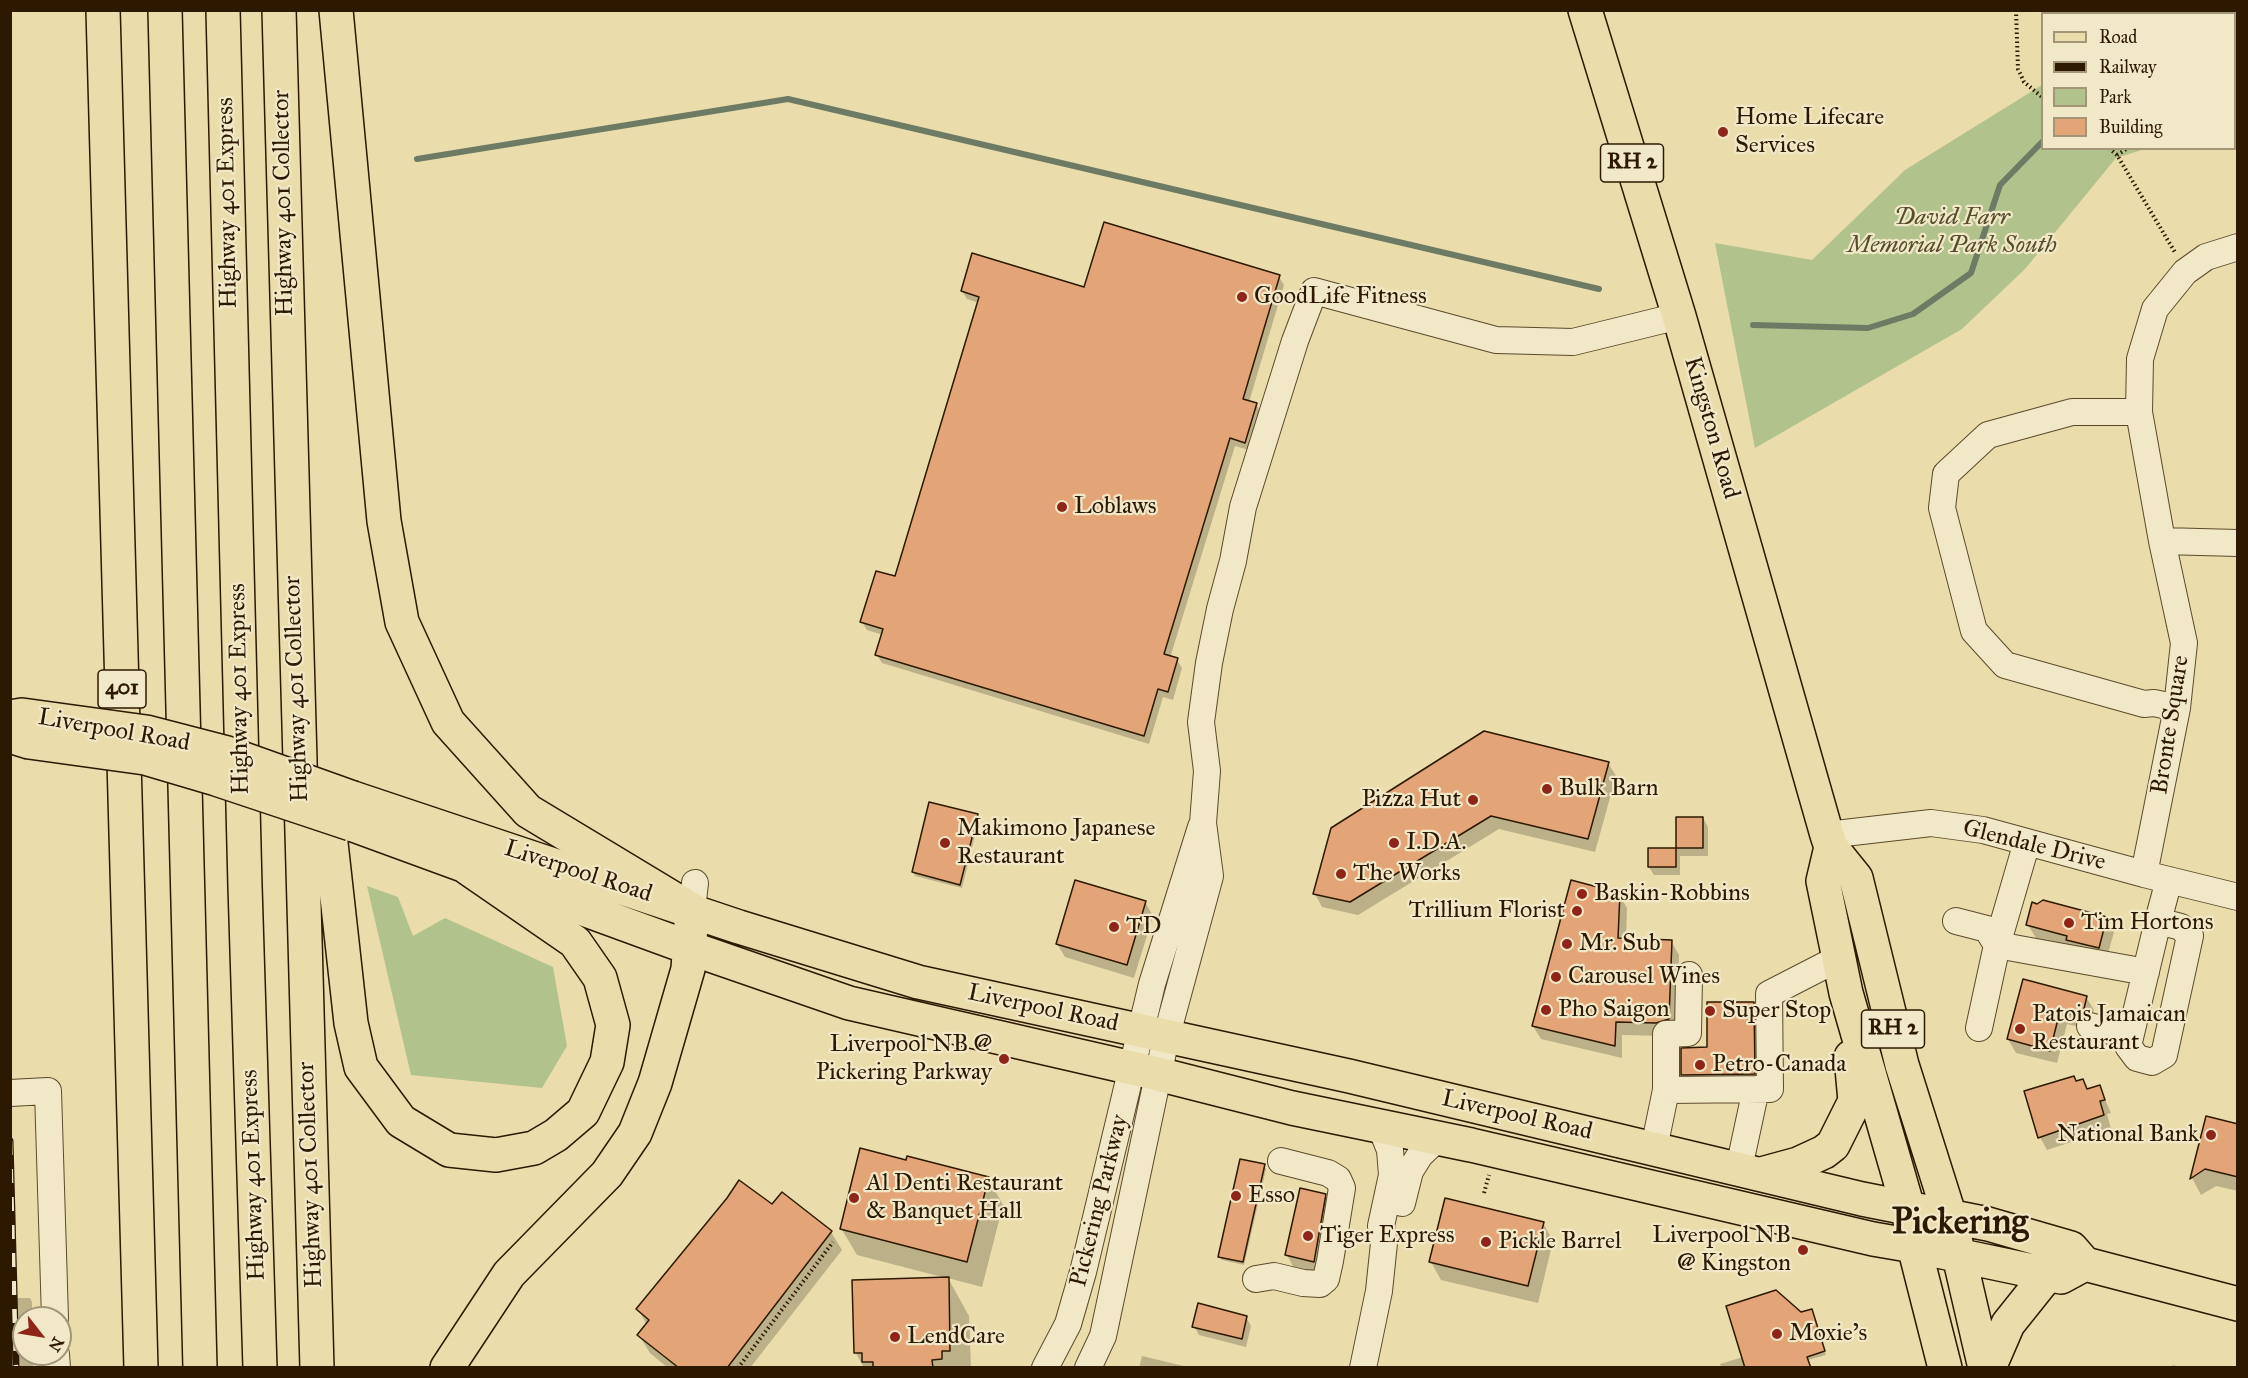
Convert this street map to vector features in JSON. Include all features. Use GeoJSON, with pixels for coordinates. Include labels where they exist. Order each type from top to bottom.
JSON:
{"type":"FeatureCollection","features":[{"type":"Feature","properties":{"kind":"main road","name":"401"},"geometry":{"type":"LineString","coordinates":[[104,10],[141,1368]]}},
{"type":"Feature","properties":{"kind":"main road","name":"401"},"geometry":{"type":"LineString","coordinates":[[165,10],[200,1368]]}},
{"type":"Feature","properties":{"kind":"main road","name":"Highway 401 Express"},"geometry":{"type":"LineString","coordinates":[[223,10],[245,898],[260,1368]]}},
{"type":"Feature","properties":{"kind":"main road","name":"Highway 401 Collector"},"geometry":{"type":"LineString","coordinates":[[279,10],[317,1368]]}},
{"type":"Feature","properties":{"kind":"main road"},"geometry":{"type":"LineString","coordinates":[[336,10],[384,521],[402,622],[448,722],[528,811],[694,897],[688,969],[655,1083],[635,1133],[607,1174],[509,1274],[447,1368]]}},
{"type":"Feature","properties":{"kind":"main road","name":"Kingston Road"},"geometry":{"type":"LineString","coordinates":[[1586,10],[1679,316],[1829,841],[1856,878],[1902,1065],[1950,1216],[1987,1368]]}},
{"type":"Feature","properties":{"kind":"main road"},"geometry":{"type":"LineString","coordinates":[[297,689],[324,782],[351,1023],[361,1067],[401,1121],[449,1150],[496,1155],[534,1148],[556,1135],[583,1112],[607,1062],[613,1025],[600,978],[575,942],[469,868]]}},
{"type":"Feature","properties":{"kind":"main road","name":"Liverpool Road"},"geometry":{"type":"LineString","coordinates":[[10,717],[22,715],[146,732],[227,753],[469,868],[849,1004],[1145,1071],[1292,1108],[1438,1138],[1873,1239],[2061,1277],[2085,1264]]}},
{"type":"Feature","properties":{"kind":"main road","name":"Liverpool Road"},"geometry":{"type":"LineString","coordinates":[[10,736],[29,742],[145,758],[216,779],[694,897],[918,982],[1349,1076],[1862,1199],[1988,1224],[2071,1248],[2085,1264],[2238,1304]]}},
{"type":"Feature","properties":{"kind":"main road","name":"Kingston Road"},"geometry":{"type":"LineString","coordinates":[[1829,841],[1823,881],[1846,993],[1908,1208],[1914,1246],[1945,1368]]}},
{"type":"Feature","properties":{"kind":"main road"},"geometry":{"type":"LineString","coordinates":[[1751,1171],[1798,1164],[1824,1152],[1833,1145],[1855,1101],[1846,993]]}},
{"type":"Feature","properties":{"kind":"main road"},"geometry":{"type":"LineString","coordinates":[[1987,1368],[2008,1324],[2048,1274]]}},
{"type":"Feature","properties":{"kind":"street","name":"Bronte Square"},"geometry":{"type":"LineString","coordinates":[[2144,874],[2177,708],[2184,643],[2162,542],[2139,412],[2140,359],[2155,309],[2185,272],[2206,257],[2238,247]]}},
{"type":"Feature","properties":{"kind":"street","name":"Pickering Parkway"},"geometry":{"type":"LineString","coordinates":[[1088,1368],[1104,1336],[1145,1071],[1153,1034],[1159,961],[1203,823],[1207,771],[1201,722],[1209,663],[1220,609],[1233,561],[1243,507],[1295,340],[1314,291],[1496,340],[1573,342],[1679,316]]}},
{"type":"Feature","properties":{"kind":"street"},"geometry":{"type":"LineString","coordinates":[[2139,412],[2072,412],[1988,435],[1946,474],[1942,508],[1974,631],[2005,665],[2144,704],[2177,708]]}},
{"type":"Feature","properties":{"kind":"street"},"geometry":{"type":"LineString","coordinates":[[2162,542],[2238,543]]}},
{"type":"Feature","properties":{"kind":"street","name":"Glendale Drive"},"geometry":{"type":"LineString","coordinates":[[1829,841],[1931,823],[1983,830],[2238,897]]}},
{"type":"Feature","properties":{"kind":"street"},"geometry":{"type":"LineString","coordinates":[[1979,1028],[1997,945],[2027,842]]}},
{"type":"Feature","properties":{"kind":"street"},"geometry":{"type":"LineString","coordinates":[[2158,921],[2181,927],[2190,936],[2164,1055],[2152,1062],[2137,1058],[2128,1047],[2158,921],[2169,880]]}},
{"type":"Feature","properties":{"kind":"street"},"geometry":{"type":"LineString","coordinates":[[1956,921],[1987,929],[1997,945],[2146,972]]}},
{"type":"Feature","properties":{"kind":"street"},"geometry":{"type":"LineString","coordinates":[[1666,1090],[1770,1089],[1770,994],[1839,958]]}},
{"type":"Feature","properties":{"kind":"street"},"geometry":{"type":"LineString","coordinates":[[1654,1148],[1666,1090],[1666,1034],[1688,1033],[1689,975]]}},
{"type":"Feature","properties":{"kind":"street"},"geometry":{"type":"LineString","coordinates":[[2090,1026],[2130,1036]]}},
{"type":"Feature","properties":{"kind":"street","name":"Pickering Parkway"},"geometry":{"type":"LineString","coordinates":[[1045,1368],[1068,1324],[1145,1071]]}},
{"type":"Feature","properties":{"kind":"street"},"geometry":{"type":"LineString","coordinates":[[1751,1171],[1756,1089]]}},
{"type":"Feature","properties":{"kind":"street"},"geometry":{"type":"LineString","coordinates":[[10,1093],[48,1091],[55,1306]]}},
{"type":"Feature","properties":{"kind":"street"},"geometry":{"type":"LineString","coordinates":[[1363,1368],[1379,1291],[1384,1244],[1381,1226],[1392,1175],[1390,1150],[1380,1125]]}},
{"type":"Feature","properties":{"kind":"street"},"geometry":{"type":"LineString","coordinates":[[1384,1244],[1395,1229],[1410,1171],[1419,1155],[1438,1138]]}},
{"type":"Feature","properties":{"kind":"street"},"geometry":{"type":"LineString","coordinates":[[1256,1279],[1274,1276],[1320,1284],[1326,1279],[1330,1261],[1342,1188],[1338,1179],[1328,1173],[1281,1161]]}},
{"type":"Feature","properties":{"kind":"path"},"geometry":{"type":"LineString","coordinates":[[2016,10],[2018,69],[2024,82],[2041,96]]}},
{"type":"Feature","properties":{"kind":"path"},"geometry":{"type":"LineString","coordinates":[[2111,150],[2117,155],[2185,272]]}},
{"type":"Feature","properties":{"kind":"path"},"geometry":{"type":"LineString","coordinates":[[2117,155],[2125,150]]}},
{"type":"Feature","properties":{"kind":"path"},"geometry":{"type":"LineString","coordinates":[[1484,1193],[1489,1174]]}},
{"type":"Feature","properties":{"kind":"path"},"geometry":{"type":"LineString","coordinates":[[738,1368],[833,1242]]}},
{"type":"Feature","properties":{"kind":"green space"},"geometry":{"type":"Polygon","coordinates":[[[2237,11],[2238,118],[2236,119],[2236,12],[2234,12],[2237,11]]]}},
{"type":"Feature","properties":{"kind":"green space","name":"David Farr Memorial Park South"},"geometry":{"type":"Polygon","coordinates":[[[2041,86],[2041,150],[2142,150],[2116,158],[2025,269],[1962,329],[1755,448],[1715,243],[1812,260],[1905,170],[2041,86]]]}},
{"type":"Feature","properties":{"kind":"green space"},"geometry":{"type":"Polygon","coordinates":[[[367,886],[398,897],[413,936],[445,918],[553,967],[567,1046],[542,1088],[411,1075],[367,886]]]}},
{"type":"Feature","properties":{"kind":"building","name":"Loblaws"},"geometry":{"type":"Polygon","coordinates":[[[1104,222],[1280,275],[1243,399],[1257,403],[1245,443],[1230,438],[1164,654],[1178,658],[1168,692],[1158,689],[1144,736],[875,655],[883,629],[860,622],[876,571],[895,576],[979,297],[961,291],[972,253],[1084,287],[1104,222]]]}},
{"type":"Feature","properties":{"kind":"building"},"geometry":{"type":"Polygon","coordinates":[[[1484,731],[1609,762],[1588,839],[1491,816],[1350,902],[1313,894],[1331,828],[1484,731]]]}},
{"type":"Feature","properties":{"kind":"building","name":"Makimono Japanese Restaurant"},"geometry":{"type":"Polygon","coordinates":[[[929,802],[978,814],[960,885],[912,872],[929,802]]]}},
{"type":"Feature","properties":{"kind":"building"},"geometry":{"type":"Polygon","coordinates":[[[1676,817],[1703,817],[1703,848],[1676,848],[1676,817]]]}},
{"type":"Feature","properties":{"kind":"building"},"geometry":{"type":"Polygon","coordinates":[[[1648,848],[1676,848],[1676,867],[1648,867],[1648,848]]]}},
{"type":"Feature","properties":{"kind":"building"},"geometry":{"type":"Polygon","coordinates":[[[1075,880],[1146,901],[1127,965],[1056,944],[1075,880]]]}},
{"type":"Feature","properties":{"kind":"building"},"geometry":{"type":"Polygon","coordinates":[[[1571,880],[1620,893],[1618,938],[1672,940],[1669,1019],[1656,1023],[1616,1022],[1615,1046],[1532,1026],[1571,880]]]}},
{"type":"Feature","properties":{"kind":"building","name":"Tim Hortons"},"geometry":{"type":"Polygon","coordinates":[[[2043,900],[2107,917],[2099,948],[2066,940],[2067,936],[2026,925],[2032,902],[2037,904],[2043,900]]]}},
{"type":"Feature","properties":{"kind":"building"},"geometry":{"type":"Polygon","coordinates":[[[2023,979],[2087,996],[2083,1013],[2079,1016],[2060,1011],[2050,1051],[2007,1039],[2023,979]]]}},
{"type":"Feature","properties":{"kind":"building"},"geometry":{"type":"Polygon","coordinates":[[[1707,1002],[1754,1002],[1755,1074],[1681,1075],[1681,1048],[1707,1047],[1707,1002]]]}},
{"type":"Feature","properties":{"kind":"building"},"geometry":{"type":"Polygon","coordinates":[[[2074,1076],[2076,1081],[2083,1079],[2087,1089],[2100,1085],[2105,1100],[2100,1101],[2104,1115],[2038,1138],[2024,1091],[2074,1076]]]}},
{"type":"Feature","properties":{"kind":"building"},"geometry":{"type":"Polygon","coordinates":[[[2206,1116],[2238,1124],[2238,1177],[2205,1169],[2190,1179],[2206,1116]]]}},
{"type":"Feature","properties":{"kind":"building"},"geometry":{"type":"Polygon","coordinates":[[[860,1148],[906,1160],[907,1156],[989,1177],[967,1262],[840,1229],[860,1148]]]}},
{"type":"Feature","properties":{"kind":"building"},"geometry":{"type":"Polygon","coordinates":[[[1240,1159],[1265,1164],[1243,1262],[1218,1257],[1240,1159]]]}},
{"type":"Feature","properties":{"kind":"building"},"geometry":{"type":"Polygon","coordinates":[[[739,1180],[772,1204],[782,1192],[832,1231],[727,1368],[679,1368],[637,1335],[649,1320],[636,1309],[727,1198],[739,1180]]]}},
{"type":"Feature","properties":{"kind":"building"},"geometry":{"type":"Polygon","coordinates":[[[1300,1188],[1326,1194],[1314,1262],[1285,1255],[1300,1188]]]}},
{"type":"Feature","properties":{"kind":"building","name":"Pickle Barrel"},"geometry":{"type":"Polygon","coordinates":[[[1445,1198],[1544,1222],[1528,1286],[1429,1262],[1445,1198]]]}},
{"type":"Feature","properties":{"kind":"building"},"geometry":{"type":"Polygon","coordinates":[[[949,1277],[950,1351],[942,1351],[942,1359],[932,1360],[933,1368],[873,1368],[873,1362],[862,1362],[862,1353],[854,1353],[852,1280],[949,1277]]]}},
{"type":"Feature","properties":{"kind":"building","name":"Moxie's"},"geometry":{"type":"Polygon","coordinates":[[[1776,1290],[1801,1312],[1812,1309],[1825,1351],[1807,1357],[1811,1368],[1745,1368],[1726,1306],[1776,1290]]]}},
{"type":"Feature","properties":{"kind":"building"},"geometry":{"type":"Polygon","coordinates":[[[1198,1303],[1247,1316],[1242,1339],[1192,1327],[1198,1303]]]}},
{"type":"Feature","properties":{"kind":"waterway"},"geometry":{"type":"LineString","coordinates":[[417,159],[788,99],[1599,289]]}},
{"type":"Feature","properties":{"kind":"waterway"},"geometry":{"type":"LineString","coordinates":[[1753,325],[1868,328],[1913,314],[1971,273],[2000,185],[2041,143]]}},
{"type":"Feature","properties":{"kind":"railway"},"geometry":{"type":"LineString","coordinates":[[10,1141],[16,1368]]}},
{"type":"Feature","properties":{"kind":"place","name":"Home Lifecare Services"},"geometry":{"type":"Point","coordinates":[1723,132]}},
{"type":"Feature","properties":{"kind":"place","name":"GoodLife Fitness"},"geometry":{"type":"Point","coordinates":[1242,297]}},
{"type":"Feature","properties":{"kind":"place","name":"Loblaws"},"geometry":{"type":"Point","coordinates":[1062,507]}},
{"type":"Feature","properties":{"kind":"place","name":"Bulk Barn"},"geometry":{"type":"Point","coordinates":[1547,789]}},
{"type":"Feature","properties":{"kind":"place","name":"Pizza Hut"},"geometry":{"type":"Point","coordinates":[1473,800]}},
{"type":"Feature","properties":{"kind":"place","name":"Makimono Japanese Restaurant"},"geometry":{"type":"Point","coordinates":[945,843]}},
{"type":"Feature","properties":{"kind":"place","name":"I.D.A."},"geometry":{"type":"Point","coordinates":[1394,843]}},
{"type":"Feature","properties":{"kind":"place","name":"The Works"},"geometry":{"type":"Point","coordinates":[1341,874]}},
{"type":"Feature","properties":{"kind":"place","name":"Baskin-Robbins"},"geometry":{"type":"Point","coordinates":[1582,894]}},
{"type":"Feature","properties":{"kind":"place","name":"Trillium Florist"},"geometry":{"type":"Point","coordinates":[1577,911]}},
{"type":"Feature","properties":{"kind":"place","name":"Tim Hortons"},"geometry":{"type":"Point","coordinates":[2069,923]}},
{"type":"Feature","properties":{"kind":"place","name":"TD"},"geometry":{"type":"Point","coordinates":[1114,927]}},
{"type":"Feature","properties":{"kind":"place","name":"Mr. Sub"},"geometry":{"type":"Point","coordinates":[1567,944]}},
{"type":"Feature","properties":{"kind":"place","name":"Carousel Wines"},"geometry":{"type":"Point","coordinates":[1556,977]}},
{"type":"Feature","properties":{"kind":"place","name":"Pho Saigon"},"geometry":{"type":"Point","coordinates":[1546,1010]}},
{"type":"Feature","properties":{"kind":"place","name":"Super Stop"},"geometry":{"type":"Point","coordinates":[1710,1011]}},
{"type":"Feature","properties":{"kind":"place","name":"Patois Jamaican Restaurant"},"geometry":{"type":"Point","coordinates":[2020,1029]}},
{"type":"Feature","properties":{"kind":"place","name":"Liverpool NB @ Pickering Parkway"},"geometry":{"type":"Point","coordinates":[1004,1059]}},
{"type":"Feature","properties":{"kind":"place","name":"Petro-Canada"},"geometry":{"type":"Point","coordinates":[1700,1065]}},
{"type":"Feature","properties":{"kind":"place","name":"National Bank"},"geometry":{"type":"Point","coordinates":[2211,1135]}},
{"type":"Feature","properties":{"kind":"place","name":"Esso"},"geometry":{"type":"Point","coordinates":[1236,1196]}},
{"type":"Feature","properties":{"kind":"place","name":"Al Denti Restaurant & Banquet Hall"},"geometry":{"type":"Point","coordinates":[854,1198]}},
{"type":"Feature","properties":{"kind":"place","name":"Tiger Express"},"geometry":{"type":"Point","coordinates":[1308,1236]}},
{"type":"Feature","properties":{"kind":"place","name":"Pickle Barrel"},"geometry":{"type":"Point","coordinates":[1486,1242]}},
{"type":"Feature","properties":{"kind":"place","name":"Liverpool NB @ Kingston"},"geometry":{"type":"Point","coordinates":[1803,1250]}},
{"type":"Feature","properties":{"kind":"place","name":"Moxie's"},"geometry":{"type":"Point","coordinates":[1777,1334]}},
{"type":"Feature","properties":{"kind":"place","name":"LendCare"},"geometry":{"type":"Point","coordinates":[895,1337]}},
{"type":"Feature","properties":{"kind":"district","name":"Pickering"},"geometry":{"type":"Point","coordinates":[1960,1224]}}]}
